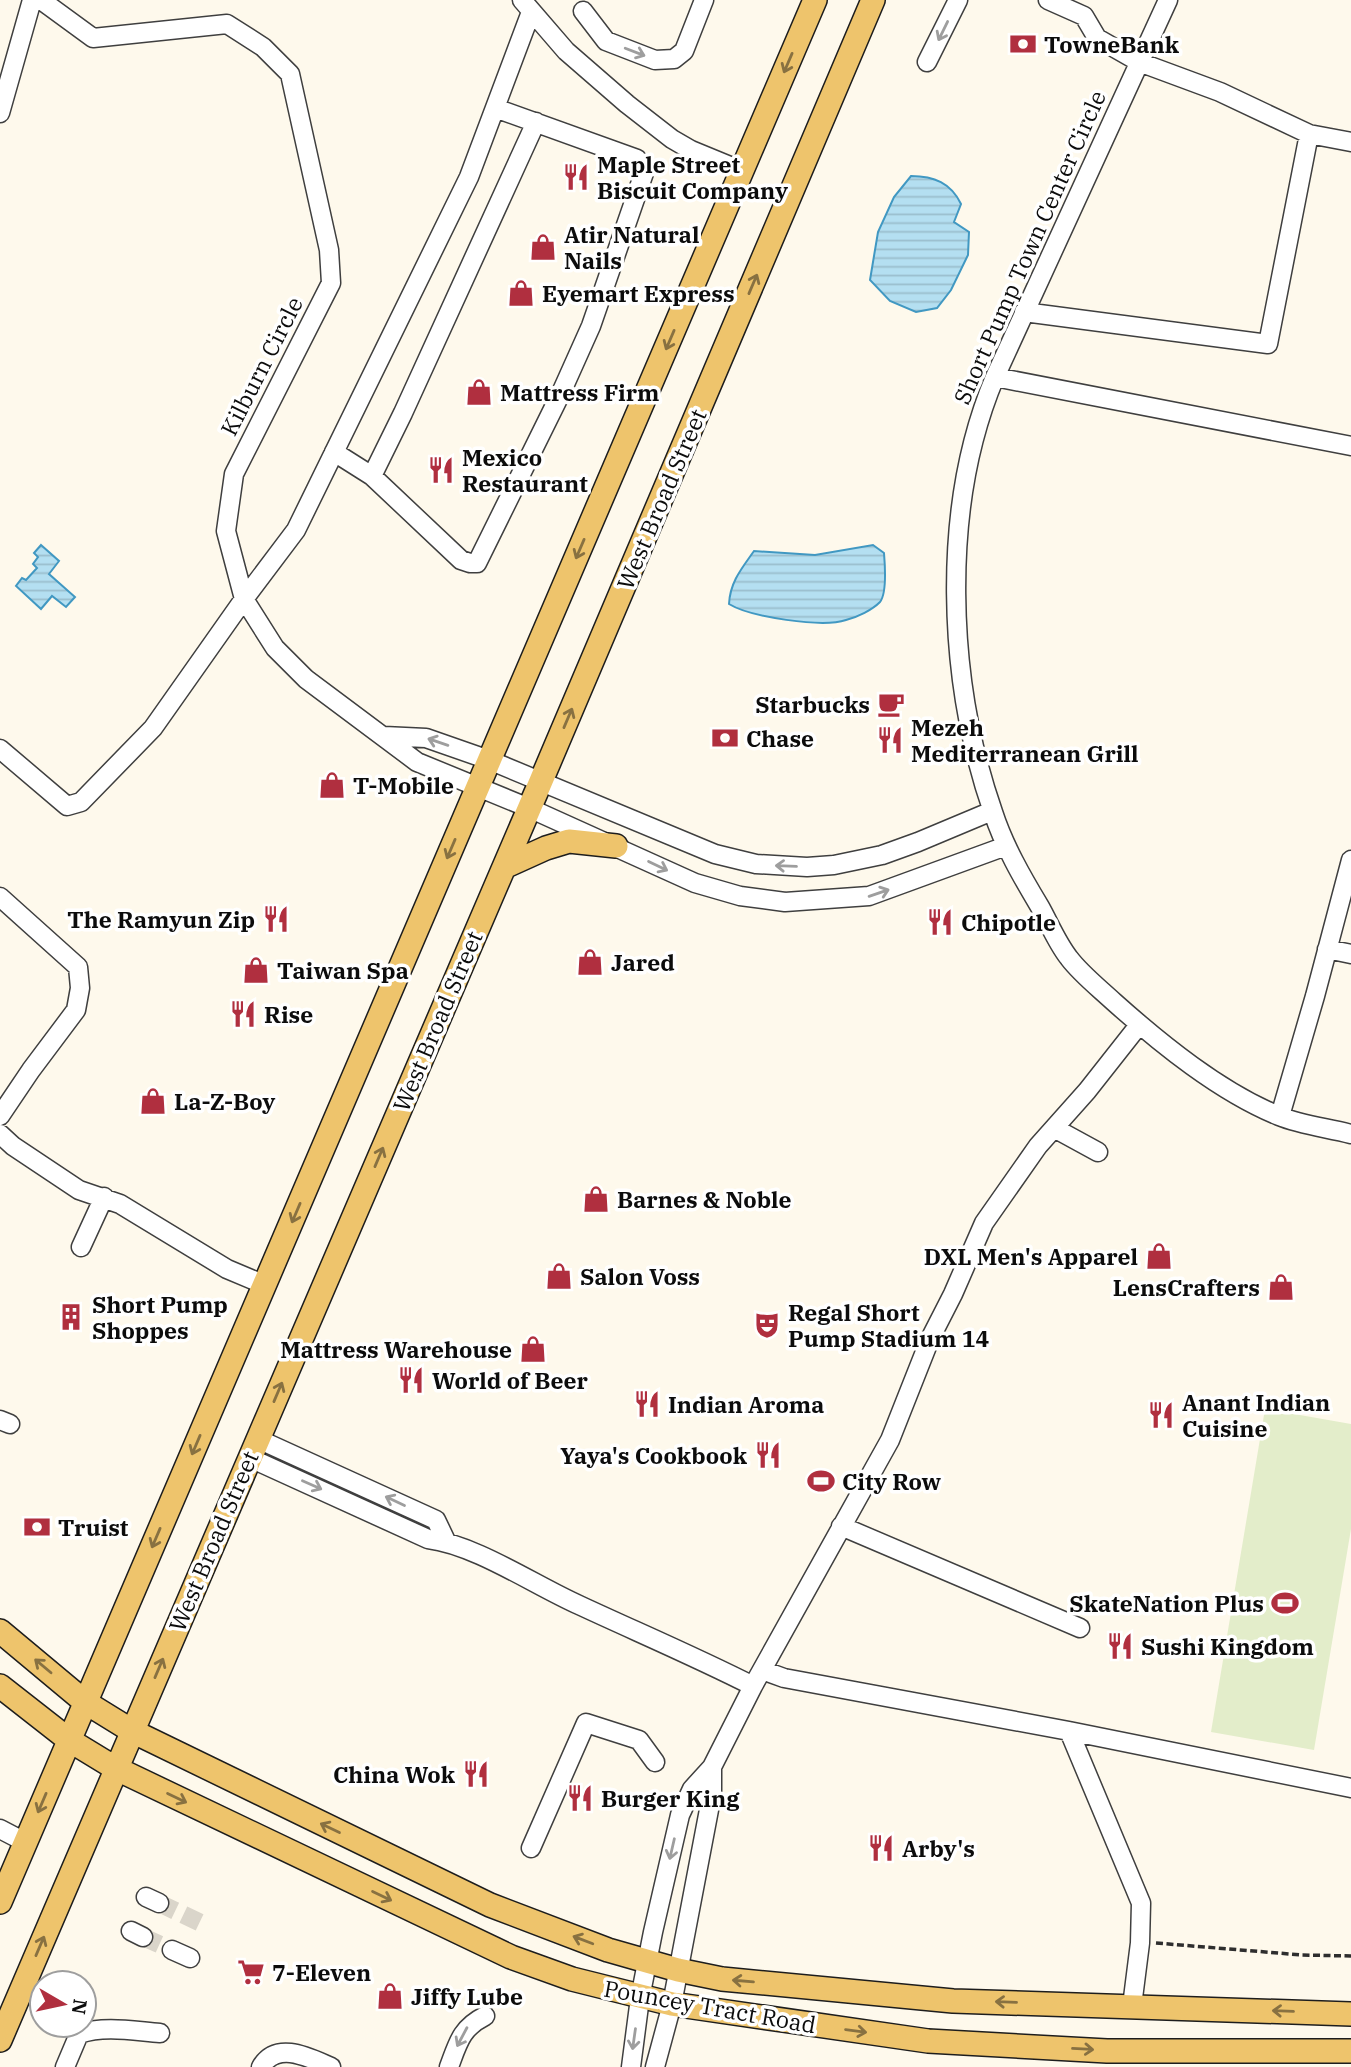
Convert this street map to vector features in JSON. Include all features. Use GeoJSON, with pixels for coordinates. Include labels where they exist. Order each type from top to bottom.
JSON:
{"type":"FeatureCollection","features":[{"type":"Feature","properties":{"kind":"main road"},"geometry":{"type":"LineString","coordinates":[[0,1902],[815,0]]}},
{"type":"Feature","properties":{"kind":"main road","name":"West Broad Street"},"geometry":{"type":"LineString","coordinates":[[0,2040],[873,0]]}},
{"type":"Feature","properties":{"kind":"main road"},"geometry":{"type":"LineString","coordinates":[[504,867],[569,841],[616,846]]}},
{"type":"Feature","properties":{"kind":"main road","name":"Pouncey Tract Road"},"geometry":{"type":"LineString","coordinates":[[0,1631],[85,1702],[132,1731],[460,1891],[544,1926],[647,1963],[722,1979],[953,2001],[1351,2014]]}},
{"type":"Feature","properties":{"kind":"main road","name":"Pouncey Tract Road"},"geometry":{"type":"LineString","coordinates":[[0,1685],[68,1740],[116,1768],[512,1957],[572,1979],[640,1998],[928,2040],[1122,2058],[1351,2051]]}},
{"type":"Feature","properties":{"kind":"street"},"geometry":{"type":"LineString","coordinates":[[0,113],[8,54],[32,0]]}},
{"type":"Feature","properties":{"kind":"street","name":"Kilburn Circle"},"geometry":{"type":"LineString","coordinates":[[41,0],[93,37],[227,24],[263,47],[290,74],[329,250],[331,283],[234,474],[244,489],[243,496],[228,521],[226,531],[244,599]]}},
{"type":"Feature","properties":{"kind":"street"},"geometry":{"type":"LineString","coordinates":[[583,11],[606,41],[655,60],[674,59],[684,51],[704,0]]}},
{"type":"Feature","properties":{"kind":"street"},"geometry":{"type":"LineString","coordinates":[[927,62],[958,0]]}},
{"type":"Feature","properties":{"kind":"street"},"geometry":{"type":"LineString","coordinates":[[1048,0],[1084,16],[1097,38],[1139,62],[1220,92],[1309,134],[1351,142]]}},
{"type":"Feature","properties":{"kind":"street","name":"Short Pump Town Center Circle"},"geometry":{"type":"LineString","coordinates":[[1168,0],[995,376],[971,443],[960,512],[956,566],[959,656],[966,706],[992,811],[1006,846],[1069,957],[1139,1025],[1201,1072],[1280,1116],[1351,1134]]}},
{"type":"Feature","properties":{"kind":"street"},"geometry":{"type":"LineString","coordinates":[[527,6],[566,51],[626,104],[691,150],[742,171]]}},
{"type":"Feature","properties":{"kind":"street"},"geometry":{"type":"LineString","coordinates":[[0,749],[68,806],[81,802],[153,728],[296,530],[469,177],[495,108],[527,6]]}},
{"type":"Feature","properties":{"kind":"street"},"geometry":{"type":"LineString","coordinates":[[334,452],[372,476],[461,559],[477,563],[592,326],[644,173],[637,159],[495,108]]}},
{"type":"Feature","properties":{"kind":"street"},"geometry":{"type":"LineString","coordinates":[[372,476],[536,122]]}},
{"type":"Feature","properties":{"kind":"street"},"geometry":{"type":"LineString","coordinates":[[1024,312],[1268,344],[1309,134]]}},
{"type":"Feature","properties":{"kind":"street"},"geometry":{"type":"LineString","coordinates":[[995,376],[1351,446]]}},
{"type":"Feature","properties":{"kind":"street"},"geometry":{"type":"LineString","coordinates":[[244,599],[275,648],[290,665],[417,762],[529,808],[695,883],[740,896],[785,902],[869,896],[1006,846]]}},
{"type":"Feature","properties":{"kind":"street"},"geometry":{"type":"LineString","coordinates":[[384,736],[426,738],[489,760],[715,854],[756,864],[807,867],[834,865],[882,855],[992,811]]}},
{"type":"Feature","properties":{"kind":"street"},"geometry":{"type":"LineString","coordinates":[[1280,1116],[1351,860]]}},
{"type":"Feature","properties":{"kind":"street"},"geometry":{"type":"LineString","coordinates":[[0,897],[78,967],[80,988],[76,1010],[0,1116]]}},
{"type":"Feature","properties":{"kind":"street"},"geometry":{"type":"LineString","coordinates":[[1327,949],[1351,954]]}},
{"type":"Feature","properties":{"kind":"street"},"geometry":{"type":"LineString","coordinates":[[631,2067],[647,1963],[680,1815],[692,1789],[712,1767],[753,1686],[890,1440],[930,1339],[984,1223],[1038,1146],[1087,1091],[1139,1025]]}},
{"type":"Feature","properties":{"kind":"street"},"geometry":{"type":"LineString","coordinates":[[1054,1128],[1098,1152]]}},
{"type":"Feature","properties":{"kind":"street"},"geometry":{"type":"LineString","coordinates":[[0,1134],[13,1146],[79,1190],[104,1197],[134,1211],[227,1269],[265,1285]]}},
{"type":"Feature","properties":{"kind":"street"},"geometry":{"type":"LineString","coordinates":[[81,1247],[104,1197]]}},
{"type":"Feature","properties":{"kind":"street"},"geometry":{"type":"LineString","coordinates":[[254,1448],[428,1539],[446,1541],[753,1686]]}},
{"type":"Feature","properties":{"kind":"street"},"geometry":{"type":"LineString","coordinates":[[841,1526],[1080,1628]]}},
{"type":"Feature","properties":{"kind":"street"},"geometry":{"type":"LineString","coordinates":[[762,1670],[784,1678],[1069,1731],[1351,1788]]}},
{"type":"Feature","properties":{"kind":"street"},"geometry":{"type":"LineString","coordinates":[[531,1848],[586,1723],[639,1740],[654,1762]]}},
{"type":"Feature","properties":{"kind":"street"},"geometry":{"type":"LineString","coordinates":[[1069,1731],[1141,1903],[1140,1942],[1132,2006]]}},
{"type":"Feature","properties":{"kind":"street"},"geometry":{"type":"LineString","coordinates":[[655,2067],[672,2004],[712,1794],[712,1767]]}},
{"type":"Feature","properties":{"kind":"street"},"geometry":{"type":"LineString","coordinates":[[0,1829],[25,1842]]}},
{"type":"Feature","properties":{"kind":"street"},"geometry":{"type":"LineString","coordinates":[[172,1950],[190,1958]]}},
{"type":"Feature","properties":{"kind":"street"},"geometry":{"type":"LineString","coordinates":[[449,2067],[464,2031],[485,2016]]}},
{"type":"Feature","properties":{"kind":"street"},"geometry":{"type":"LineString","coordinates":[[65,2067],[79,2034],[90,2030],[160,2034]]}},
{"type":"Feature","properties":{"kind":"street"},"geometry":{"type":"LineString","coordinates":[[261,2067],[263,2062],[278,2054],[294,2052],[331,2067]]}},
{"type":"Feature","properties":{"kind":"path"},"geometry":{"type":"LineString","coordinates":[[1140,1942],[1302,1955],[1351,1956]]}},
{"type":"Feature","properties":{"kind":"green space","name":"SkateNation Plus"},"geometry":{"type":"Polygon","coordinates":[[[1265,1409],[1351,1424],[1351,1529],[1314,1750],[1211,1732],[1265,1409]]]}},
{"type":"Feature","properties":{"kind":"water"},"geometry":{"type":"Polygon","coordinates":[[[911,176],[927,177],[947,186],[961,204],[954,222],[969,232],[968,255],[951,290],[937,308],[916,312],[890,301],[870,280],[878,232],[894,197],[911,176]]]}},
{"type":"Feature","properties":{"kind":"water"},"geometry":{"type":"Polygon","coordinates":[[[41,545],[59,561],[49,574],[75,597],[66,607],[52,596],[41,609],[16,586],[22,578],[26,580],[37,568],[33,564],[38,557],[34,553],[41,545]]]}},
{"type":"Feature","properties":{"kind":"water"},"geometry":{"type":"Polygon","coordinates":[[[873,545],[884,553],[884,592],[877,605],[855,617],[835,622],[804,622],[753,613],[729,604],[734,582],[754,551],[815,555],[873,545]]]}},
{"type":"Feature","properties":{"kind":"tunnel"},"geometry":{"type":"LineString","coordinates":[[159,1903],[205,1925]]}},
{"type":"Feature","properties":{"kind":"tunnel"},"geometry":{"type":"LineString","coordinates":[[143,1937],[172,1950]]}},
{"type":"Feature","properties":{"kind":"place","name":"TowneBank"},"geometry":{"type":"Point","coordinates":[1023,44]}},
{"type":"Feature","properties":{"kind":"place","name":"Maple Street Biscuit Company"},"geometry":{"type":"Point","coordinates":[576,177]}},
{"type":"Feature","properties":{"kind":"place","name":"Atir Natural Nails"},"geometry":{"type":"Point","coordinates":[543,247]}},
{"type":"Feature","properties":{"kind":"place","name":"Eyemart Express"},"geometry":{"type":"Point","coordinates":[521,293]}},
{"type":"Feature","properties":{"kind":"place","name":"Mattress Firm"},"geometry":{"type":"Point","coordinates":[479,392]}},
{"type":"Feature","properties":{"kind":"place","name":"Mexico Restaurant"},"geometry":{"type":"Point","coordinates":[441,470]}},
{"type":"Feature","properties":{"kind":"place","name":"Starbucks"},"geometry":{"type":"Point","coordinates":[891,704]}},
{"type":"Feature","properties":{"kind":"place","name":"Chase"},"geometry":{"type":"Point","coordinates":[725,738]}},
{"type":"Feature","properties":{"kind":"place","name":"Mezeh Mediterranean Grill"},"geometry":{"type":"Point","coordinates":[890,740]}},
{"type":"Feature","properties":{"kind":"place","name":"T-Mobile"},"geometry":{"type":"Point","coordinates":[332,785]}},
{"type":"Feature","properties":{"kind":"place","name":"The Ramyun Zip"},"geometry":{"type":"Point","coordinates":[276,919]}},
{"type":"Feature","properties":{"kind":"place","name":"Chipotle"},"geometry":{"type":"Point","coordinates":[940,922]}},
{"type":"Feature","properties":{"kind":"place","name":"Jared"},"geometry":{"type":"Point","coordinates":[590,962]}},
{"type":"Feature","properties":{"kind":"place","name":"Taiwan Spa"},"geometry":{"type":"Point","coordinates":[256,970]}},
{"type":"Feature","properties":{"kind":"place","name":"Rise"},"geometry":{"type":"Point","coordinates":[243,1014]}},
{"type":"Feature","properties":{"kind":"place","name":"La-Z-Boy"},"geometry":{"type":"Point","coordinates":[153,1101]}},
{"type":"Feature","properties":{"kind":"place","name":"Barnes & Noble"},"geometry":{"type":"Point","coordinates":[596,1199]}},
{"type":"Feature","properties":{"kind":"place","name":"DXL Men's Apparel"},"geometry":{"type":"Point","coordinates":[1159,1256]}},
{"type":"Feature","properties":{"kind":"place","name":"Salon Voss"},"geometry":{"type":"Point","coordinates":[559,1276]}},
{"type":"Feature","properties":{"kind":"place","name":"LensCrafters"},"geometry":{"type":"Point","coordinates":[1281,1287]}},
{"type":"Feature","properties":{"kind":"place","name":"Short Pump Shoppes"},"geometry":{"type":"Point","coordinates":[71,1317]}},
{"type":"Feature","properties":{"kind":"place","name":"Regal Short Pump Stadium 14"},"geometry":{"type":"Point","coordinates":[767,1325]}},
{"type":"Feature","properties":{"kind":"place","name":"Mattress Warehouse"},"geometry":{"type":"Point","coordinates":[533,1349]}},
{"type":"Feature","properties":{"kind":"place","name":"World of Beer"},"geometry":{"type":"Point","coordinates":[411,1380]}},
{"type":"Feature","properties":{"kind":"place","name":"Indian Aroma"},"geometry":{"type":"Point","coordinates":[647,1404]}},
{"type":"Feature","properties":{"kind":"place","name":"Anant Indian Cuisine"},"geometry":{"type":"Point","coordinates":[1161,1415]}},
{"type":"Feature","properties":{"kind":"place","name":"Yaya's Cookbook"},"geometry":{"type":"Point","coordinates":[768,1455]}},
{"type":"Feature","properties":{"kind":"place","name":"City Row"},"geometry":{"type":"Point","coordinates":[821,1481]}},
{"type":"Feature","properties":{"kind":"place","name":"Truist"},"geometry":{"type":"Point","coordinates":[37,1527]}},
{"type":"Feature","properties":{"kind":"place","name":"SkateNation Plus"},"geometry":{"type":"Point","coordinates":[1285,1603]}},
{"type":"Feature","properties":{"kind":"place","name":"Sushi Kingdom"},"geometry":{"type":"Point","coordinates":[1120,1646]}},
{"type":"Feature","properties":{"kind":"place","name":"China Wok"},"geometry":{"type":"Point","coordinates":[476,1774]}},
{"type":"Feature","properties":{"kind":"place","name":"Burger King"},"geometry":{"type":"Point","coordinates":[580,1798]}},
{"type":"Feature","properties":{"kind":"place","name":"Arby's"},"geometry":{"type":"Point","coordinates":[881,1848]}},
{"type":"Feature","properties":{"kind":"place","name":"7-Eleven"},"geometry":{"type":"Point","coordinates":[251,1972]}},
{"type":"Feature","properties":{"kind":"place","name":"Jiffy Lube"},"geometry":{"type":"Point","coordinates":[390,1996]}}]}
